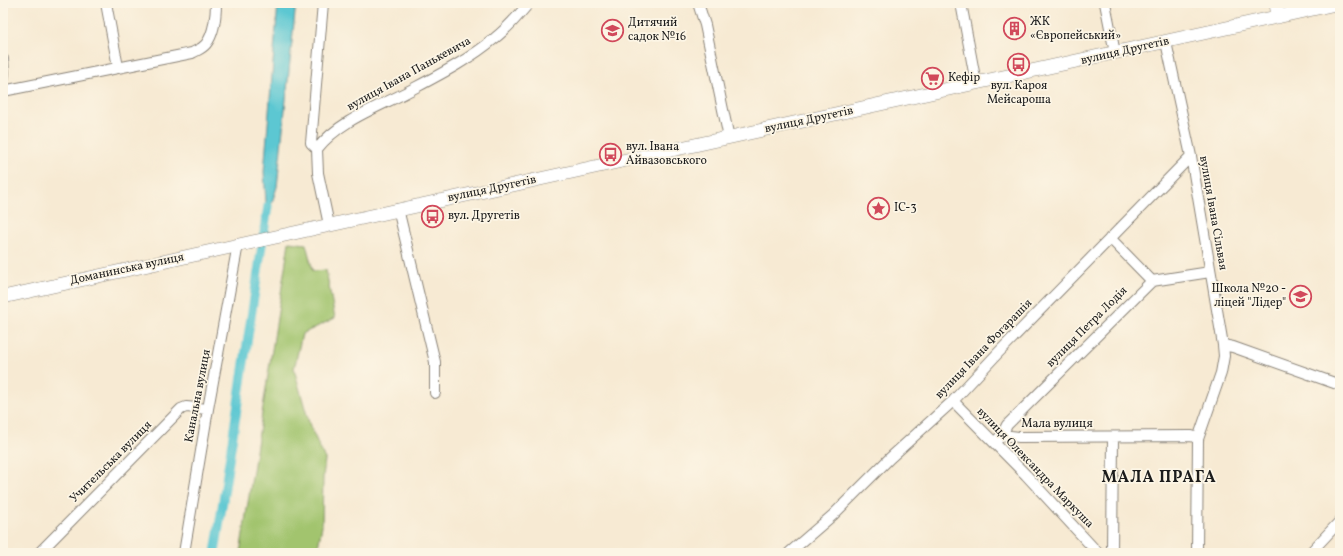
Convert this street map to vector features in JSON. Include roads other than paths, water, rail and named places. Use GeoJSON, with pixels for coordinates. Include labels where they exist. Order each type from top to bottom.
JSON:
{"type":"FeatureCollection","features":[{"type":"Feature","properties":{"kind":"main road"},"geometry":{"type":"LineString","coordinates":[[1276,3],[1278,17]]}},
{"type":"Feature","properties":{"kind":"main road","name":"вулиця Другетів"},"geometry":{"type":"LineString","coordinates":[[252,241],[976,84],[1340,3]]}},
{"type":"Feature","properties":{"kind":"main road","name":"Доманинська вулиця"},"geometry":{"type":"LineString","coordinates":[[3,297],[252,241]]}},
{"type":"Feature","properties":{"kind":"street"},"geometry":{"type":"LineString","coordinates":[[106,3],[118,67]]}},
{"type":"Feature","properties":{"kind":"street"},"geometry":{"type":"LineString","coordinates":[[3,91],[201,49],[210,39],[216,3]]}},
{"type":"Feature","properties":{"kind":"street"},"geometry":{"type":"LineString","coordinates":[[324,3],[311,143],[318,149],[318,173],[329,224]]}},
{"type":"Feature","properties":{"kind":"street","name":"вулиця Івана Панькевича"},"geometry":{"type":"LineString","coordinates":[[318,149],[335,132],[349,122],[434,78],[479,50],[496,38],[516,19],[529,3]]}},
{"type":"Feature","properties":{"kind":"street"},"geometry":{"type":"LineString","coordinates":[[698,3],[729,138]]}},
{"type":"Feature","properties":{"kind":"street"},"geometry":{"type":"LineString","coordinates":[[961,3],[976,84]]}},
{"type":"Feature","properties":{"kind":"street"},"geometry":{"type":"LineString","coordinates":[[1105,3],[1115,53]]}},
{"type":"Feature","properties":{"kind":"street","name":"вулиця Івана Сільвая"},"geometry":{"type":"LineString","coordinates":[[1166,42],[1207,247],[1224,356],[1221,373],[1198,439],[1197,553]]}},
{"type":"Feature","properties":{"kind":"street"},"geometry":{"type":"LineString","coordinates":[[3,59],[3,81]]}},
{"type":"Feature","properties":{"kind":"street","name":"вулиця Івана Фогарашія"},"geometry":{"type":"LineString","coordinates":[[789,553],[833,515],[890,458],[953,401],[998,352],[1190,156]]}},
{"type":"Feature","properties":{"kind":"street"},"geometry":{"type":"LineString","coordinates":[[398,209],[435,362],[435,393]]}},
{"type":"Feature","properties":{"kind":"street"},"geometry":{"type":"LineString","coordinates":[[1110,238],[1152,280],[1210,272]]}},
{"type":"Feature","properties":{"kind":"street","name":"Канальна вулиця"},"geometry":{"type":"LineString","coordinates":[[184,553],[238,244]]}},
{"type":"Feature","properties":{"kind":"street","name":"вулиця Петра Лодія"},"geometry":{"type":"LineString","coordinates":[[998,439],[1007,425],[1152,280]]}},
{"type":"Feature","properties":{"kind":"street"},"geometry":{"type":"LineString","coordinates":[[1223,345],[1340,385]]}},
{"type":"Feature","properties":{"kind":"street","name":"вулиця Олександра Маркуша"},"geometry":{"type":"LineString","coordinates":[[953,401],[998,439],[1098,553]]}},
{"type":"Feature","properties":{"kind":"street","name":"Учительська вулиця"},"geometry":{"type":"LineString","coordinates":[[39,553],[181,409],[186,407],[208,409]]}},
{"type":"Feature","properties":{"kind":"street","name":"Мала вулиця"},"geometry":{"type":"LineString","coordinates":[[998,439],[1192,436],[1198,439]]}},
{"type":"Feature","properties":{"kind":"street"},"geometry":{"type":"LineString","coordinates":[[1112,553],[1113,437]]}},
{"type":"Feature","properties":{"kind":"street"},"geometry":{"type":"LineString","coordinates":[[1310,553],[1340,521]]}},
{"type":"Feature","properties":{"kind":"water"},"geometry":{"type":"Polygon","coordinates":[[[278,3],[296,3],[277,187],[267,218],[264,172],[278,3]]]}},
{"type":"Feature","properties":{"kind":"waterway"},"geometry":{"type":"LineString","coordinates":[[215,553],[268,206]]}},
{"type":"Feature","properties":{"kind":"place","name":"ЖК «Європейський»"},"geometry":{"type":"Point","coordinates":[1014,29]}},
{"type":"Feature","properties":{"kind":"place","name":"Дитячий садок №16"},"geometry":{"type":"Point","coordinates":[612,30]}},
{"type":"Feature","properties":{"kind":"place","name":"вул. Кароя Мейсароша"},"geometry":{"type":"Point","coordinates":[1019,65]}},
{"type":"Feature","properties":{"kind":"place","name":"Кефір"},"geometry":{"type":"Point","coordinates":[932,78]}},
{"type":"Feature","properties":{"kind":"place","name":"вул. Івана Айвазовського"},"geometry":{"type":"Point","coordinates":[610,154]}},
{"type":"Feature","properties":{"kind":"place","name":"ІС-3"},"geometry":{"type":"Point","coordinates":[879,208]}},
{"type":"Feature","properties":{"kind":"place","name":"вул. Другетів"},"geometry":{"type":"Point","coordinates":[432,216]}},
{"type":"Feature","properties":{"kind":"place","name":"Школа №20 - ліцей \"Лідер\""},"geometry":{"type":"Point","coordinates":[1301,296]}},
{"type":"Feature","properties":{"kind":"district","name":"МАЛА ПРАГА"},"geometry":{"type":"Point","coordinates":[1159,478]}}]}
